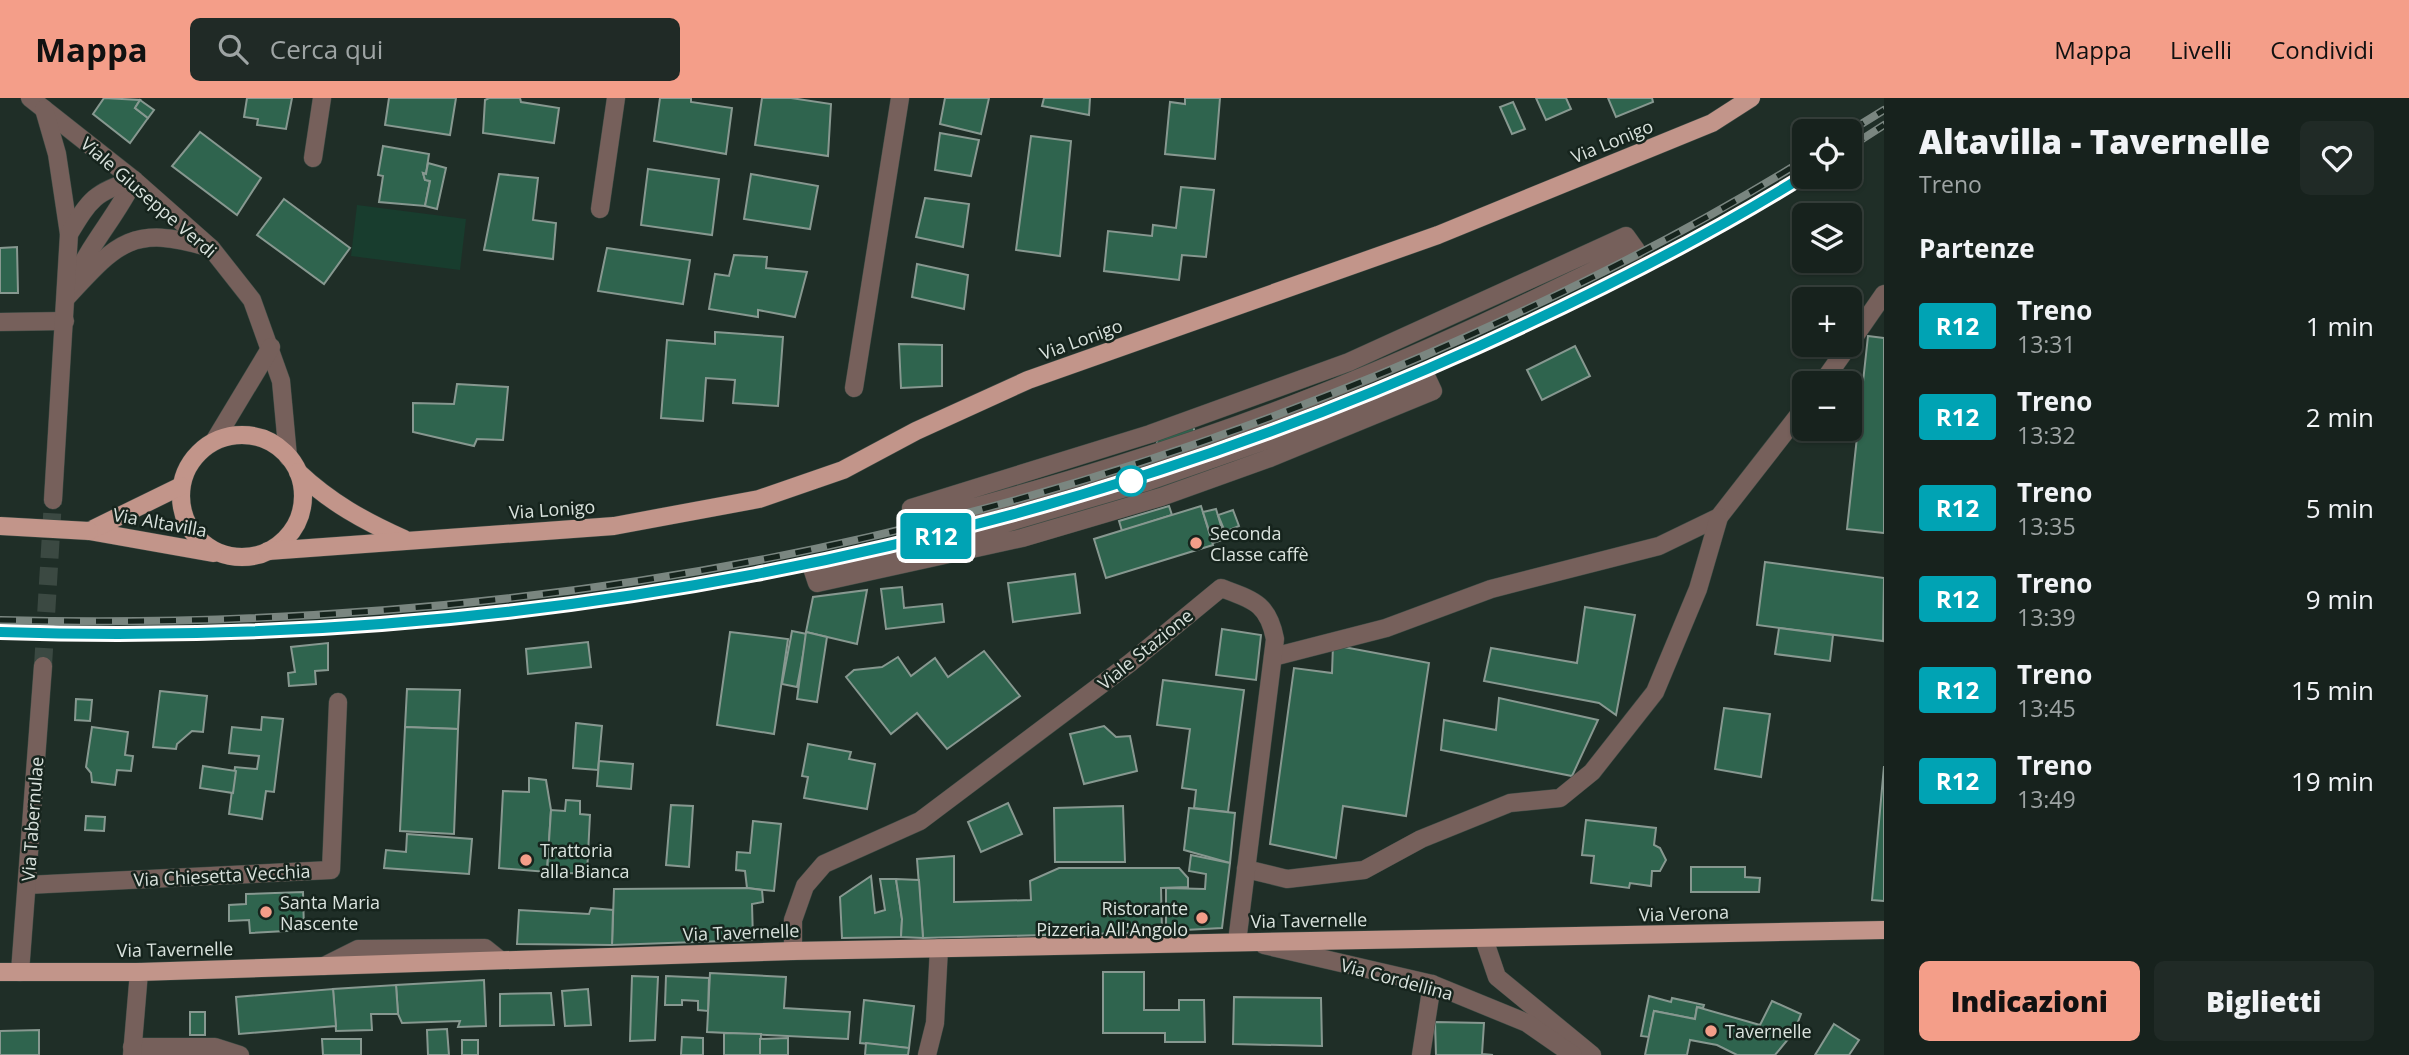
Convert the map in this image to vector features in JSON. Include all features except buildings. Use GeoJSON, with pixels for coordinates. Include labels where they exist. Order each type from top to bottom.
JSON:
{"type":"FeatureCollection","features":[{"type":"Feature","properties":{"kind":"main road","name":"Via Lonigo"},"geometry":{"type":"LineString","coordinates":[[268,551],[614,526],[759,499],[843,470],[916,430],[1028,380],[1438,235],[1712,123],[1751,98]]}},
{"type":"Feature","properties":{"kind":"main road"},"geometry":{"type":"LineString","coordinates":[[247,435],[270,442],[293,464],[302,487],[299,517],[281,543],[268,551],[239,557],[224,555],[206,545],[191,530],[182,512],[181,485],[196,456],[215,440],[247,435]]}},
{"type":"Feature","properties":{"kind":"main road","name":"Via Lonigo"},"geometry":{"type":"LineString","coordinates":[[293,464],[325,497],[355,517],[407,540]]}},
{"type":"Feature","properties":{"kind":"main road","name":"Via Altavilla"},"geometry":{"type":"LineString","coordinates":[[89,531],[181,485]]}},
{"type":"Feature","properties":{"kind":"main road","name":"Via Altavilla"},"geometry":{"type":"LineString","coordinates":[[0,526],[89,531],[224,555]]}},
{"type":"Feature","properties":{"kind":"main road","name":"Via Verona"},"geometry":{"type":"LineString","coordinates":[[1484,939],[1884,930]]}},
{"type":"Feature","properties":{"kind":"main road","name":"Via Tavernelle"},"geometry":{"type":"LineString","coordinates":[[0,972],[139,972],[793,951],[1484,939]]}},
{"type":"Feature","properties":{"kind":"street"},"geometry":{"type":"LineString","coordinates":[[313,158],[322,98]]}},
{"type":"Feature","properties":{"kind":"street"},"geometry":{"type":"LineString","coordinates":[[600,209],[615,98]]}},
{"type":"Feature","properties":{"kind":"street"},"geometry":{"type":"LineString","coordinates":[[854,388],[900,98]]}},
{"type":"Feature","properties":{"kind":"street"},"geometry":{"type":"LineString","coordinates":[[37,103],[57,154],[69,234],[53,500]]}},
{"type":"Feature","properties":{"kind":"street","name":"Viale Giuseppe Verdi"},"geometry":{"type":"LineString","coordinates":[[37,103],[134,180],[211,248],[252,300],[281,381],[293,464]]}},
{"type":"Feature","properties":{"kind":"street"},"geometry":{"type":"LineString","coordinates":[[69,234],[84,210],[102,190],[134,180]]}},
{"type":"Feature","properties":{"kind":"street"},"geometry":{"type":"LineString","coordinates":[[66,298],[83,257],[122,205],[134,180]]}},
{"type":"Feature","properties":{"kind":"street"},"geometry":{"type":"LineString","coordinates":[[1626,236],[1636,250],[1488,321],[1312,397],[1157,453],[917,523],[911,508],[1150,434],[1336,366],[1626,236]]}},
{"type":"Feature","properties":{"kind":"street"},"geometry":{"type":"LineString","coordinates":[[66,298],[109,254],[144,237],[173,237],[211,248]]}},
{"type":"Feature","properties":{"kind":"street"},"geometry":{"type":"LineString","coordinates":[[1862,326],[1884,295]]}},
{"type":"Feature","properties":{"kind":"street"},"geometry":{"type":"LineString","coordinates":[[0,322],[65,321]]}},
{"type":"Feature","properties":{"kind":"street"},"geometry":{"type":"LineString","coordinates":[[215,440],[271,347]]}},
{"type":"Feature","properties":{"kind":"street"},"geometry":{"type":"LineString","coordinates":[[1426,376],[1433,391],[1304,445],[1161,497],[1022,538],[817,583],[813,571],[979,531],[1149,481],[1284,433],[1426,376]]}},
{"type":"Feature","properties":{"kind":"street"},"geometry":{"type":"LineString","coordinates":[[1246,869],[1287,879],[1364,870],[1421,839],[1510,803],[1560,798],[1592,772],[1655,692],[1698,589],[1719,517],[1792,423]]}},
{"type":"Feature","properties":{"kind":"street"},"geometry":{"type":"LineString","coordinates":[[1273,657],[1386,628],[1491,589],[1659,546],[1719,517]]}},
{"type":"Feature","properties":{"kind":"street","name":"Viale Stazione"},"geometry":{"type":"LineString","coordinates":[[793,951],[793,920],[805,886],[824,864],[920,821],[1130,663],[1221,588],[1251,599],[1271,617],[1275,639],[1246,869],[1244,942]]}},
{"type":"Feature","properties":{"kind":"street","name":"Via Tabernulae"},"geometry":{"type":"LineString","coordinates":[[20,972],[43,666]]}},
{"type":"Feature","properties":{"kind":"street","name":"Via Chiesetta Vecchia"},"geometry":{"type":"LineString","coordinates":[[27,885],[336,876],[338,702]]}},
{"type":"Feature","properties":{"kind":"street"},"geometry":{"type":"LineString","coordinates":[[1484,939],[1497,977],[1592,1055]]}},
{"type":"Feature","properties":{"kind":"street","name":"Via Cordellina"},"geometry":{"type":"LineString","coordinates":[[1244,942],[1432,985],[1527,1023],[1573,1055]]}},
{"type":"Feature","properties":{"kind":"street"},"geometry":{"type":"LineString","coordinates":[[927,1055],[935,1023],[939,948]]}},
{"type":"Feature","properties":{"kind":"street"},"geometry":{"type":"LineString","coordinates":[[139,972],[132,1051],[215,1047],[240,1055]]}},
{"type":"Feature","properties":{"kind":"street"},"geometry":{"type":"LineString","coordinates":[[1421,1055],[1432,985]]}},
{"type":"Feature","properties":{"kind":"green space"},"geometry":{"type":"Polygon","coordinates":[[[357,205],[466,219],[460,270],[351,256],[357,205]]]}},
{"type":"Feature","properties":{"kind":"tunnel"},"geometry":{"type":"LineString","coordinates":[[43,666],[53,500]]}},
{"type":"Feature","properties":{"kind":"railway"},"geometry":{"type":"LineString","coordinates":[[1862,124],[1884,110]]}},
{"type":"Feature","properties":{"kind":"railway"},"geometry":{"type":"LineString","coordinates":[[1862,139],[1884,125]]}},
{"type":"Feature","properties":{"kind":"railway"},"geometry":{"type":"LineString","coordinates":[[0,620],[192,620],[381,610],[569,591],[755,561],[939,520],[1121,469],[1300,406],[1477,332],[1561,293],[1684,230],[1792,167]]}},
{"type":"Feature","properties":{"kind":"railway"},"geometry":{"type":"LineString","coordinates":[[0,632],[191,633],[380,624],[569,604],[755,574],[939,534],[1121,482],[1301,420],[1477,347],[1561,308],[1644,267],[1792,183]]}},
{"type":"Feature","properties":{"kind":"train","name":"R12"},"geometry":{"type":"LineString","coordinates":[[0,632],[275,632],[438,619],[683,589],[906,544],[1112,487],[1186,464],[1304,421],[1557,311],[1667,255],[1792,183]]}},
{"type":"Feature","properties":{"kind":"place","name":"Seconda Classe caffè"},"geometry":{"type":"Point","coordinates":[1196,543]}},
{"type":"Feature","properties":{"kind":"place","name":"Trattoria alla Bianca"},"geometry":{"type":"Point","coordinates":[526,860]}},
{"type":"Feature","properties":{"kind":"place","name":"Santa Maria Nascente"},"geometry":{"type":"Point","coordinates":[266,912]}},
{"type":"Feature","properties":{"kind":"place","name":"Ristorante Pizzeria All'Angolo"},"geometry":{"type":"Point","coordinates":[1202,918]}},
{"type":"Feature","properties":{"kind":"place","name":"Tavernelle"},"geometry":{"type":"Point","coordinates":[1711,1031]}}]}
